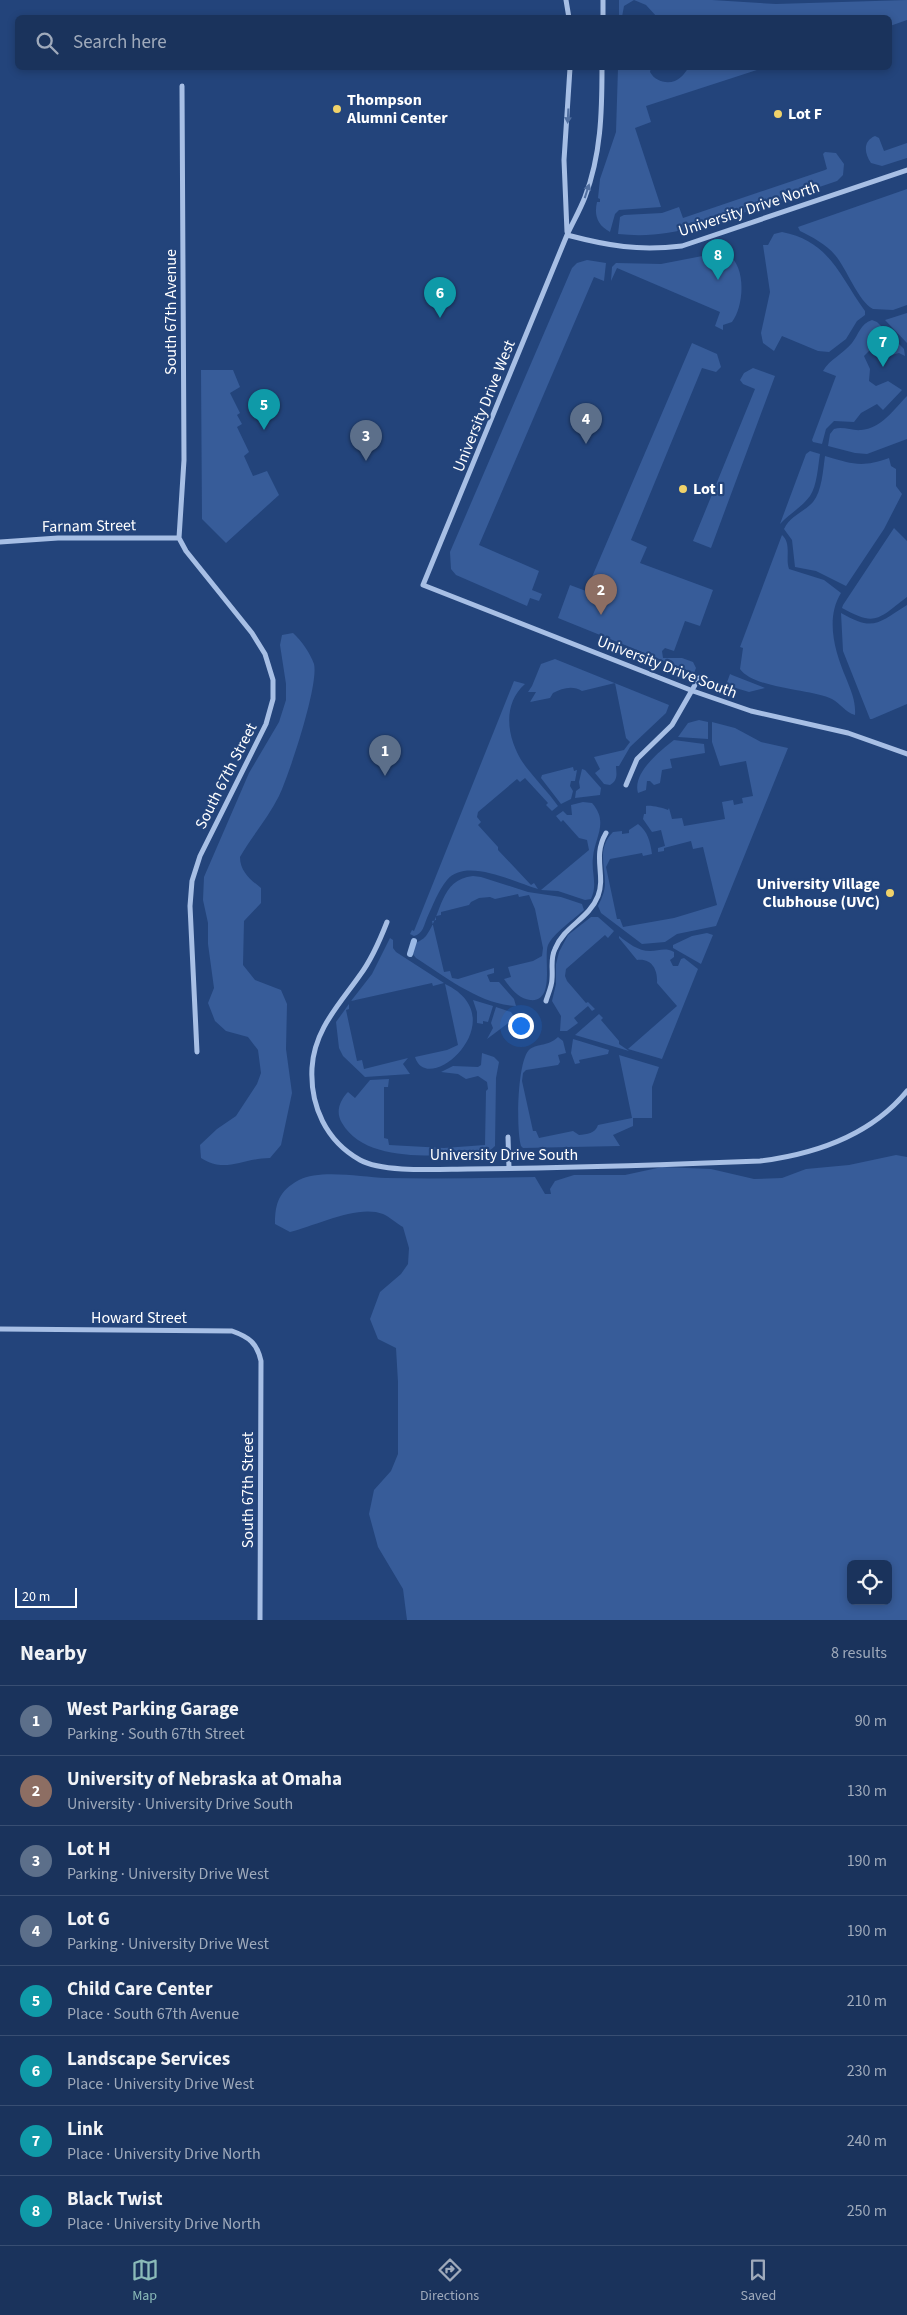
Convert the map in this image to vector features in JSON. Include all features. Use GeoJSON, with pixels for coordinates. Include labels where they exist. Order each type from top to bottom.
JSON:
{"type":"FeatureCollection","features":[{"type":"Feature","properties":{"kind":"street"},"geometry":{"type":"LineString","coordinates":[[566,0],[568,15]]}},
{"type":"Feature","properties":{"kind":"street"},"geometry":{"type":"LineString","coordinates":[[603,0],[603,15]]}},
{"type":"Feature","properties":{"kind":"street","name":"University Drive West"},"geometry":{"type":"LineString","coordinates":[[567,235],[564,160],[570,70]]}},
{"type":"Feature","properties":{"kind":"street","name":"University Drive West"},"geometry":{"type":"LineString","coordinates":[[423,585],[567,235],[585,197],[596,162],[600,135],[602,70]]}},
{"type":"Feature","properties":{"kind":"street","name":"South 67th Avenue"},"geometry":{"type":"LineString","coordinates":[[179,538],[184,460],[182,86]]}},
{"type":"Feature","properties":{"kind":"street","name":"University Drive North"},"geometry":{"type":"LineString","coordinates":[[567,235],[603,245],[649,250],[682,246],[907,170]]}},
{"type":"Feature","properties":{"kind":"street","name":"Farnam Street"},"geometry":{"type":"LineString","coordinates":[[0,542],[58,538],[179,538]]}},
{"type":"Feature","properties":{"kind":"street","name":"South 67th Street"},"geometry":{"type":"LineString","coordinates":[[179,538],[186,551],[252,633],[265,654],[273,680],[273,699],[266,724],[200,856],[192,881],[190,906],[197,1052]]}},
{"type":"Feature","properties":{"kind":"street","name":"University Drive South"},"geometry":{"type":"LineString","coordinates":[[423,585],[693,691],[751,711],[848,732],[907,754]]}},
{"type":"Feature","properties":{"kind":"street"},"geometry":{"type":"LineString","coordinates":[[626,785],[636,759],[672,725],[699,678]]}},
{"type":"Feature","properties":{"kind":"street"},"geometry":{"type":"LineString","coordinates":[[546,1001],[552,979],[552,959],[555,949],[565,932],[587,913],[598,895],[600,887],[598,859],[606,833]]}},
{"type":"Feature","properties":{"kind":"street","name":"University Drive South"},"geometry":{"type":"LineString","coordinates":[[387,922],[369,961],[329,1016],[318,1037],[312,1068],[312,1083],[317,1111],[324,1126],[335,1141],[348,1152],[361,1161],[376,1166],[427,1169],[509,1168],[760,1161],[782,1158],[820,1148],[860,1130],[884,1114],[907,1091]]}},
{"type":"Feature","properties":{"kind":"street"},"geometry":{"type":"LineString","coordinates":[[508,1137],[509,1168]]}},
{"type":"Feature","properties":{"kind":"street","name":"Howard Street"},"geometry":{"type":"LineString","coordinates":[[0,1329],[232,1331],[243,1335],[258,1347],[261,1361]]}},
{"type":"Feature","properties":{"kind":"street","name":"South 67th Street"},"geometry":{"type":"LineString","coordinates":[[260,1620],[261,1361]]}},
{"type":"Feature","properties":{"kind":"shaded area"},"geometry":{"type":"Polygon","coordinates":[[[619,0],[634,0],[624,6],[622,15],[619,15],[619,0]]]}},
{"type":"Feature","properties":{"kind":"shaded area"},"geometry":{"type":"Polygon","coordinates":[[[634,0],[712,0],[776,4],[907,0],[907,20],[892,25],[892,15],[655,15],[646,5],[634,0]]]}},
{"type":"Feature","properties":{"kind":"shaded area"},"geometry":{"type":"Polygon","coordinates":[[[618,70],[650,70],[656,79],[664,82],[673,82],[687,70],[757,70],[646,106],[651,122],[635,128],[661,207],[619,210],[615,214],[610,232],[599,223],[596,211],[597,202],[600,202],[598,198],[600,179],[616,132],[618,70]]]}},
{"type":"Feature","properties":{"kind":"shaded area"},"geometry":{"type":"Polygon","coordinates":[[[875,136],[879,138],[884,151],[907,143],[907,158],[882,166],[871,163],[866,148],[868,141],[875,136]]]}},
{"type":"Feature","properties":{"kind":"shaded area"},"geometry":{"type":"Polygon","coordinates":[[[825,152],[836,153],[844,164],[843,175],[837,181],[702,226],[697,224],[697,226],[687,229],[658,234],[618,234],[620,217],[624,215],[662,213],[679,207],[683,218],[825,170],[827,169],[823,154],[825,152]]]}},
{"type":"Feature","properties":{"kind":"shaded area"},"geometry":{"type":"Polygon","coordinates":[[[907,189],[907,305],[893,310],[873,309],[862,299],[831,251],[819,241],[800,231],[798,227],[907,189]]]}},
{"type":"Feature","properties":{"kind":"shaded area"},"geometry":{"type":"Polygon","coordinates":[[[782,232],[812,243],[823,252],[840,273],[865,311],[865,315],[857,321],[846,339],[829,352],[818,351],[782,336],[774,351],[763,343],[761,333],[770,292],[763,245],[768,245],[774,234],[782,232]]]}},
{"type":"Feature","properties":{"kind":"shaded area"},"geometry":{"type":"Polygon","coordinates":[[[723,252],[731,257],[740,273],[741,294],[732,322],[723,325],[723,330],[715,326],[720,312],[617,268],[611,281],[612,267],[616,263],[661,264],[723,252]]]}},
{"type":"Feature","properties":{"kind":"shaded area"},"geometry":{"type":"Polygon","coordinates":[[[587,260],[606,263],[604,281],[594,277],[479,545],[539,571],[532,590],[542,594],[539,601],[530,598],[527,606],[456,575],[451,569],[450,552],[572,268],[577,263],[587,260]]]}},
{"type":"Feature","properties":{"kind":"shaded area"},"geometry":{"type":"Polygon","coordinates":[[[907,313],[907,343],[885,320],[907,313]]]}},
{"type":"Feature","properties":{"kind":"shaded area"},"geometry":{"type":"Polygon","coordinates":[[[872,320],[877,322],[904,349],[905,356],[899,353],[884,357],[878,349],[872,348],[864,356],[870,369],[869,381],[876,386],[888,381],[902,390],[883,410],[877,404],[861,413],[854,422],[834,421],[826,429],[822,444],[813,442],[812,440],[836,376],[823,371],[829,363],[852,343],[862,327],[872,320]]]}},
{"type":"Feature","properties":{"kind":"shaded area"},"geometry":{"type":"Polygon","coordinates":[[[692,343],[717,354],[721,367],[716,372],[702,368],[631,540],[647,547],[640,563],[713,590],[700,626],[685,621],[674,651],[665,648],[662,651],[663,658],[682,658],[693,662],[696,668],[694,673],[558,618],[570,585],[586,591],[692,343]]]}},
{"type":"Feature","properties":{"kind":"shaded area"},"geometry":{"type":"Polygon","coordinates":[[[753,368],[775,376],[711,548],[693,541],[755,389],[743,384],[740,380],[744,373],[753,368]]]}},
{"type":"Feature","properties":{"kind":"shaded area"},"geometry":{"type":"Polygon","coordinates":[[[201,370],[233,370],[240,387],[230,393],[240,413],[237,415],[242,424],[237,427],[249,452],[244,456],[253,476],[267,471],[279,495],[226,543],[202,519],[201,370]]]}},
{"type":"Feature","properties":{"kind":"shaded area"},"geometry":{"type":"Polygon","coordinates":[[[907,396],[907,439],[867,454],[828,446],[830,434],[834,429],[861,430],[875,426],[887,418],[907,396]]]}},
{"type":"Feature","properties":{"kind":"shaded area"},"geometry":{"type":"Polygon","coordinates":[[[810,451],[820,454],[817,476],[812,492],[803,504],[780,524],[806,454],[810,451]]]}},
{"type":"Feature","properties":{"kind":"shaded area"},"geometry":{"type":"Polygon","coordinates":[[[825,456],[857,464],[871,463],[889,458],[891,466],[896,469],[896,486],[902,494],[884,529],[846,586],[816,571],[795,567],[792,540],[784,529],[793,517],[813,502],[816,497],[822,480],[825,456]]]}},
{"type":"Feature","properties":{"kind":"shaded area"},"geometry":{"type":"Polygon","coordinates":[[[894,528],[907,541],[907,597],[876,618],[862,617],[842,608],[843,605],[894,528]]]}},
{"type":"Feature","properties":{"kind":"shaded area"},"geometry":{"type":"Polygon","coordinates":[[[782,535],[788,547],[789,569],[824,580],[841,593],[833,614],[833,636],[838,657],[853,696],[855,715],[848,712],[832,699],[757,681],[747,676],[740,669],[743,648],[740,647],[782,535]]]}},
{"type":"Feature","properties":{"kind":"shaded area"},"geometry":{"type":"Polygon","coordinates":[[[907,605],[907,704],[870,719],[843,651],[841,613],[852,619],[869,624],[889,617],[907,605]]]}},
{"type":"Feature","properties":{"kind":"shaded area"},"geometry":{"type":"Polygon","coordinates":[[[293,633],[305,647],[314,664],[312,691],[308,709],[296,751],[279,796],[240,857],[244,871],[261,888],[261,903],[244,921],[243,965],[255,980],[281,990],[287,1004],[286,1049],[292,1093],[281,1145],[270,1158],[218,1165],[201,1158],[200,1145],[217,1129],[236,1116],[257,1084],[261,1073],[258,1050],[248,1037],[226,1031],[215,1021],[208,1003],[214,988],[208,944],[208,923],[203,900],[204,877],[249,773],[279,722],[286,700],[286,684],[280,645],[282,635],[293,633]]]}},
{"type":"Feature","properties":{"kind":"shaded area"},"geometry":{"type":"Polygon","coordinates":[[[555,659],[615,683],[582,691],[575,688],[564,689],[553,693],[550,698],[530,702],[536,692],[528,692],[541,664],[555,659]]]}},
{"type":"Feature","properties":{"kind":"shaded area"},"geometry":{"type":"Polygon","coordinates":[[[730,674],[765,688],[749,692],[726,685],[730,674]]]}},
{"type":"Feature","properties":{"kind":"shaded area"},"geometry":{"type":"Polygon","coordinates":[[[514,681],[525,684],[517,693],[512,703],[509,725],[511,736],[526,767],[558,806],[552,811],[546,805],[548,803],[525,778],[520,782],[517,779],[478,812],[477,817],[481,822],[478,825],[498,847],[498,850],[531,885],[534,883],[538,889],[491,873],[466,871],[455,873],[447,880],[436,898],[423,929],[414,936],[410,934],[412,930],[414,931],[514,681]]]}},
{"type":"Feature","properties":{"kind":"shaded area"},"geometry":{"type":"Polygon","coordinates":[[[615,683],[669,705],[666,713],[630,747],[619,766],[616,766],[616,778],[610,785],[604,784],[595,773],[600,769],[594,757],[624,750],[630,742],[626,738],[615,683]]]}},
{"type":"Feature","properties":{"kind":"shaded area"},"geometry":{"type":"Polygon","coordinates":[[[699,720],[708,722],[708,739],[678,737],[688,723],[699,720]]]}},
{"type":"Feature","properties":{"kind":"shaded area"},"geometry":{"type":"Polygon","coordinates":[[[712,722],[735,728],[761,742],[788,748],[716,926],[677,934],[665,942],[642,944],[601,913],[598,906],[605,886],[603,850],[613,832],[622,831],[622,834],[629,833],[629,830],[638,824],[648,837],[652,854],[643,856],[642,853],[610,859],[606,867],[617,919],[620,919],[623,927],[674,918],[717,905],[703,847],[693,849],[691,841],[664,848],[664,851],[658,852],[658,848],[665,846],[661,830],[652,832],[643,819],[644,814],[646,814],[646,806],[648,806],[668,810],[669,808],[672,819],[682,818],[684,826],[725,819],[722,802],[733,800],[734,805],[743,803],[742,798],[753,796],[746,761],[720,766],[712,742],[712,722]]]}},
{"type":"Feature","properties":{"kind":"shaded area"},"geometry":{"type":"Polygon","coordinates":[[[674,740],[704,744],[705,753],[670,759],[672,768],[662,770],[660,783],[654,785],[647,781],[646,790],[638,793],[637,785],[643,770],[655,756],[674,740]]]}},
{"type":"Feature","properties":{"kind":"shaded area"},"geometry":{"type":"Polygon","coordinates":[[[573,767],[574,771],[577,770],[575,781],[571,781],[570,786],[573,791],[571,799],[561,804],[541,778],[542,775],[573,767]]]}},
{"type":"Feature","properties":{"kind":"shaded area"},"geometry":{"type":"Polygon","coordinates":[[[582,769],[601,788],[600,795],[575,798],[576,791],[580,788],[579,782],[582,769]]]}},
{"type":"Feature","properties":{"kind":"shaded area"},"geometry":{"type":"Polygon","coordinates":[[[583,802],[592,803],[600,817],[600,830],[593,857],[593,894],[591,899],[585,900],[558,891],[541,890],[589,850],[587,840],[579,838],[563,820],[561,822],[556,816],[563,811],[567,815],[572,815],[571,805],[583,802]]]}},
{"type":"Feature","properties":{"kind":"shaded area"},"geometry":{"type":"Polygon","coordinates":[[[473,876],[528,892],[561,897],[582,904],[584,910],[559,931],[548,945],[546,987],[538,999],[530,1000],[519,995],[504,979],[511,977],[508,967],[533,961],[542,956],[543,948],[535,909],[529,895],[519,897],[518,894],[495,899],[490,897],[479,898],[469,905],[441,912],[441,915],[436,916],[443,899],[454,884],[462,879],[473,876]]]}},
{"type":"Feature","properties":{"kind":"shaded area"},"geometry":{"type":"Polygon","coordinates":[[[591,917],[598,917],[614,931],[608,938],[605,935],[566,969],[565,976],[586,1003],[588,1002],[595,1009],[592,1011],[588,1006],[574,1018],[578,1023],[567,1031],[560,1031],[561,1016],[552,1001],[556,984],[556,964],[559,952],[568,935],[591,917]]]}},
{"type":"Feature","properties":{"kind":"shaded area"},"geometry":{"type":"Polygon","coordinates":[[[433,924],[444,972],[450,971],[452,978],[458,979],[494,968],[494,973],[487,975],[490,982],[499,982],[514,999],[516,1006],[490,1001],[476,995],[416,958],[412,953],[415,944],[426,936],[433,924]]]}},
{"type":"Feature","properties":{"kind":"shaded area"},"geometry":{"type":"Polygon","coordinates":[[[707,933],[713,935],[701,964],[673,948],[673,945],[692,936],[707,933]]]}},
{"type":"Feature","properties":{"kind":"shaded area"},"geometry":{"type":"Polygon","coordinates":[[[619,936],[641,950],[665,949],[674,952],[674,957],[670,960],[673,966],[678,966],[681,959],[684,958],[698,969],[662,1059],[628,1049],[677,1006],[657,983],[653,966],[647,961],[637,960],[619,936]]]}},
{"type":"Feature","properties":{"kind":"shaded area"},"geometry":{"type":"Polygon","coordinates":[[[390,938],[393,940],[393,948],[396,952],[444,983],[433,986],[432,983],[351,1001],[372,974],[390,938]]]}},
{"type":"Feature","properties":{"kind":"shaded area"},"geometry":{"type":"Polygon","coordinates":[[[445,984],[465,999],[473,1016],[471,1033],[462,1049],[449,1061],[435,1068],[423,1067],[415,1057],[447,1050],[458,1045],[445,984]]]}},
{"type":"Feature","properties":{"kind":"shaded area"},"geometry":{"type":"Polygon","coordinates":[[[473,1000],[493,1006],[488,1022],[483,1021],[483,1024],[477,1023],[477,1012],[473,1000]]]}},
{"type":"Feature","properties":{"kind":"shaded area"},"geometry":{"type":"Polygon","coordinates":[[[349,1004],[349,1009],[346,1010],[357,1061],[362,1060],[364,1069],[408,1058],[403,1064],[410,1074],[365,1077],[343,1056],[339,1048],[336,1022],[349,1004]]]}},
{"type":"Feature","properties":{"kind":"shaded area"},"geometry":{"type":"Polygon","coordinates":[[[496,1007],[511,1012],[515,1018],[487,1039],[493,1028],[491,1023],[496,1007]]]}},
{"type":"Feature","properties":{"kind":"shaded area"},"geometry":{"type":"Polygon","coordinates":[[[599,1014],[603,1018],[601,1020],[619,1041],[619,1044],[629,1051],[575,1035],[599,1014]]]}},
{"type":"Feature","properties":{"kind":"shaded area"},"geometry":{"type":"Polygon","coordinates":[[[558,1037],[563,1041],[566,1053],[558,1055],[560,1062],[558,1065],[526,1070],[523,1073],[522,1081],[533,1131],[536,1131],[539,1138],[573,1131],[579,1135],[588,1134],[593,1132],[598,1125],[632,1118],[619,1055],[659,1067],[652,1087],[652,1118],[633,1118],[633,1126],[613,1135],[620,1146],[523,1148],[521,1146],[518,1111],[522,1066],[530,1049],[558,1037]]]}},
{"type":"Feature","properties":{"kind":"shaded area"},"geometry":{"type":"Polygon","coordinates":[[[573,1039],[609,1050],[608,1054],[579,1060],[580,1063],[575,1064],[571,1053],[573,1039]]]}},
{"type":"Feature","properties":{"kind":"shaded area"},"geometry":{"type":"Polygon","coordinates":[[[482,1053],[494,1057],[499,1062],[496,1078],[495,1146],[486,1154],[428,1156],[387,1152],[369,1146],[354,1137],[340,1119],[339,1106],[348,1092],[355,1098],[370,1080],[389,1079],[388,1087],[384,1087],[384,1138],[388,1139],[389,1145],[444,1148],[485,1145],[487,1082],[478,1076],[466,1079],[458,1074],[441,1072],[453,1066],[478,1067],[481,1065],[482,1053]]]}},
{"type":"Feature","properties":{"kind":"shaded area"},"geometry":{"type":"Polygon","coordinates":[[[896,1155],[907,1157],[907,1620],[407,1620],[403,1589],[378,1547],[369,1514],[374,1490],[391,1471],[398,1454],[396,1348],[378,1339],[370,1319],[380,1292],[401,1274],[408,1264],[409,1248],[403,1227],[386,1215],[361,1212],[336,1217],[290,1232],[275,1224],[277,1204],[283,1193],[299,1180],[329,1174],[386,1178],[535,1177],[545,1194],[551,1194],[550,1189],[555,1181],[574,1175],[625,1175],[662,1167],[711,1169],[754,1179],[782,1178],[806,1169],[849,1165],[896,1155]]]}},
{"type":"Feature","properties":{"kind":"waterway"},"geometry":{"type":"LineString","coordinates":[[410,954],[414,941]]}},
{"type":"Feature","properties":{"kind":"place","name":"Thompson Alumni Center"},"geometry":{"type":"Point","coordinates":[337,109]}},
{"type":"Feature","properties":{"kind":"place","name":"Lot F"},"geometry":{"type":"Point","coordinates":[778,114]}},
{"type":"Feature","properties":{"kind":"place","name":"Black Twist"},"geometry":{"type":"Point","coordinates":[718,280]}},
{"type":"Feature","properties":{"kind":"place","name":"Landscape Services"},"geometry":{"type":"Point","coordinates":[440,318]}},
{"type":"Feature","properties":{"kind":"place","name":"Link"},"geometry":{"type":"Point","coordinates":[883,367]}},
{"type":"Feature","properties":{"kind":"place","name":"Child Care Center"},"geometry":{"type":"Point","coordinates":[264,430]}},
{"type":"Feature","properties":{"kind":"place","name":"Lot G"},"geometry":{"type":"Point","coordinates":[586,444]}},
{"type":"Feature","properties":{"kind":"place","name":"Lot H"},"geometry":{"type":"Point","coordinates":[366,461]}},
{"type":"Feature","properties":{"kind":"place","name":"Lot I"},"geometry":{"type":"Point","coordinates":[683,489]}},
{"type":"Feature","properties":{"kind":"place","name":"University of Nebraska at Omaha"},"geometry":{"type":"Point","coordinates":[601,615]}},
{"type":"Feature","properties":{"kind":"place","name":"West Parking Garage"},"geometry":{"type":"Point","coordinates":[385,776]}},
{"type":"Feature","properties":{"kind":"place","name":"University Village Clubhouse (UVC)"},"geometry":{"type":"Point","coordinates":[890,893]}}]}
